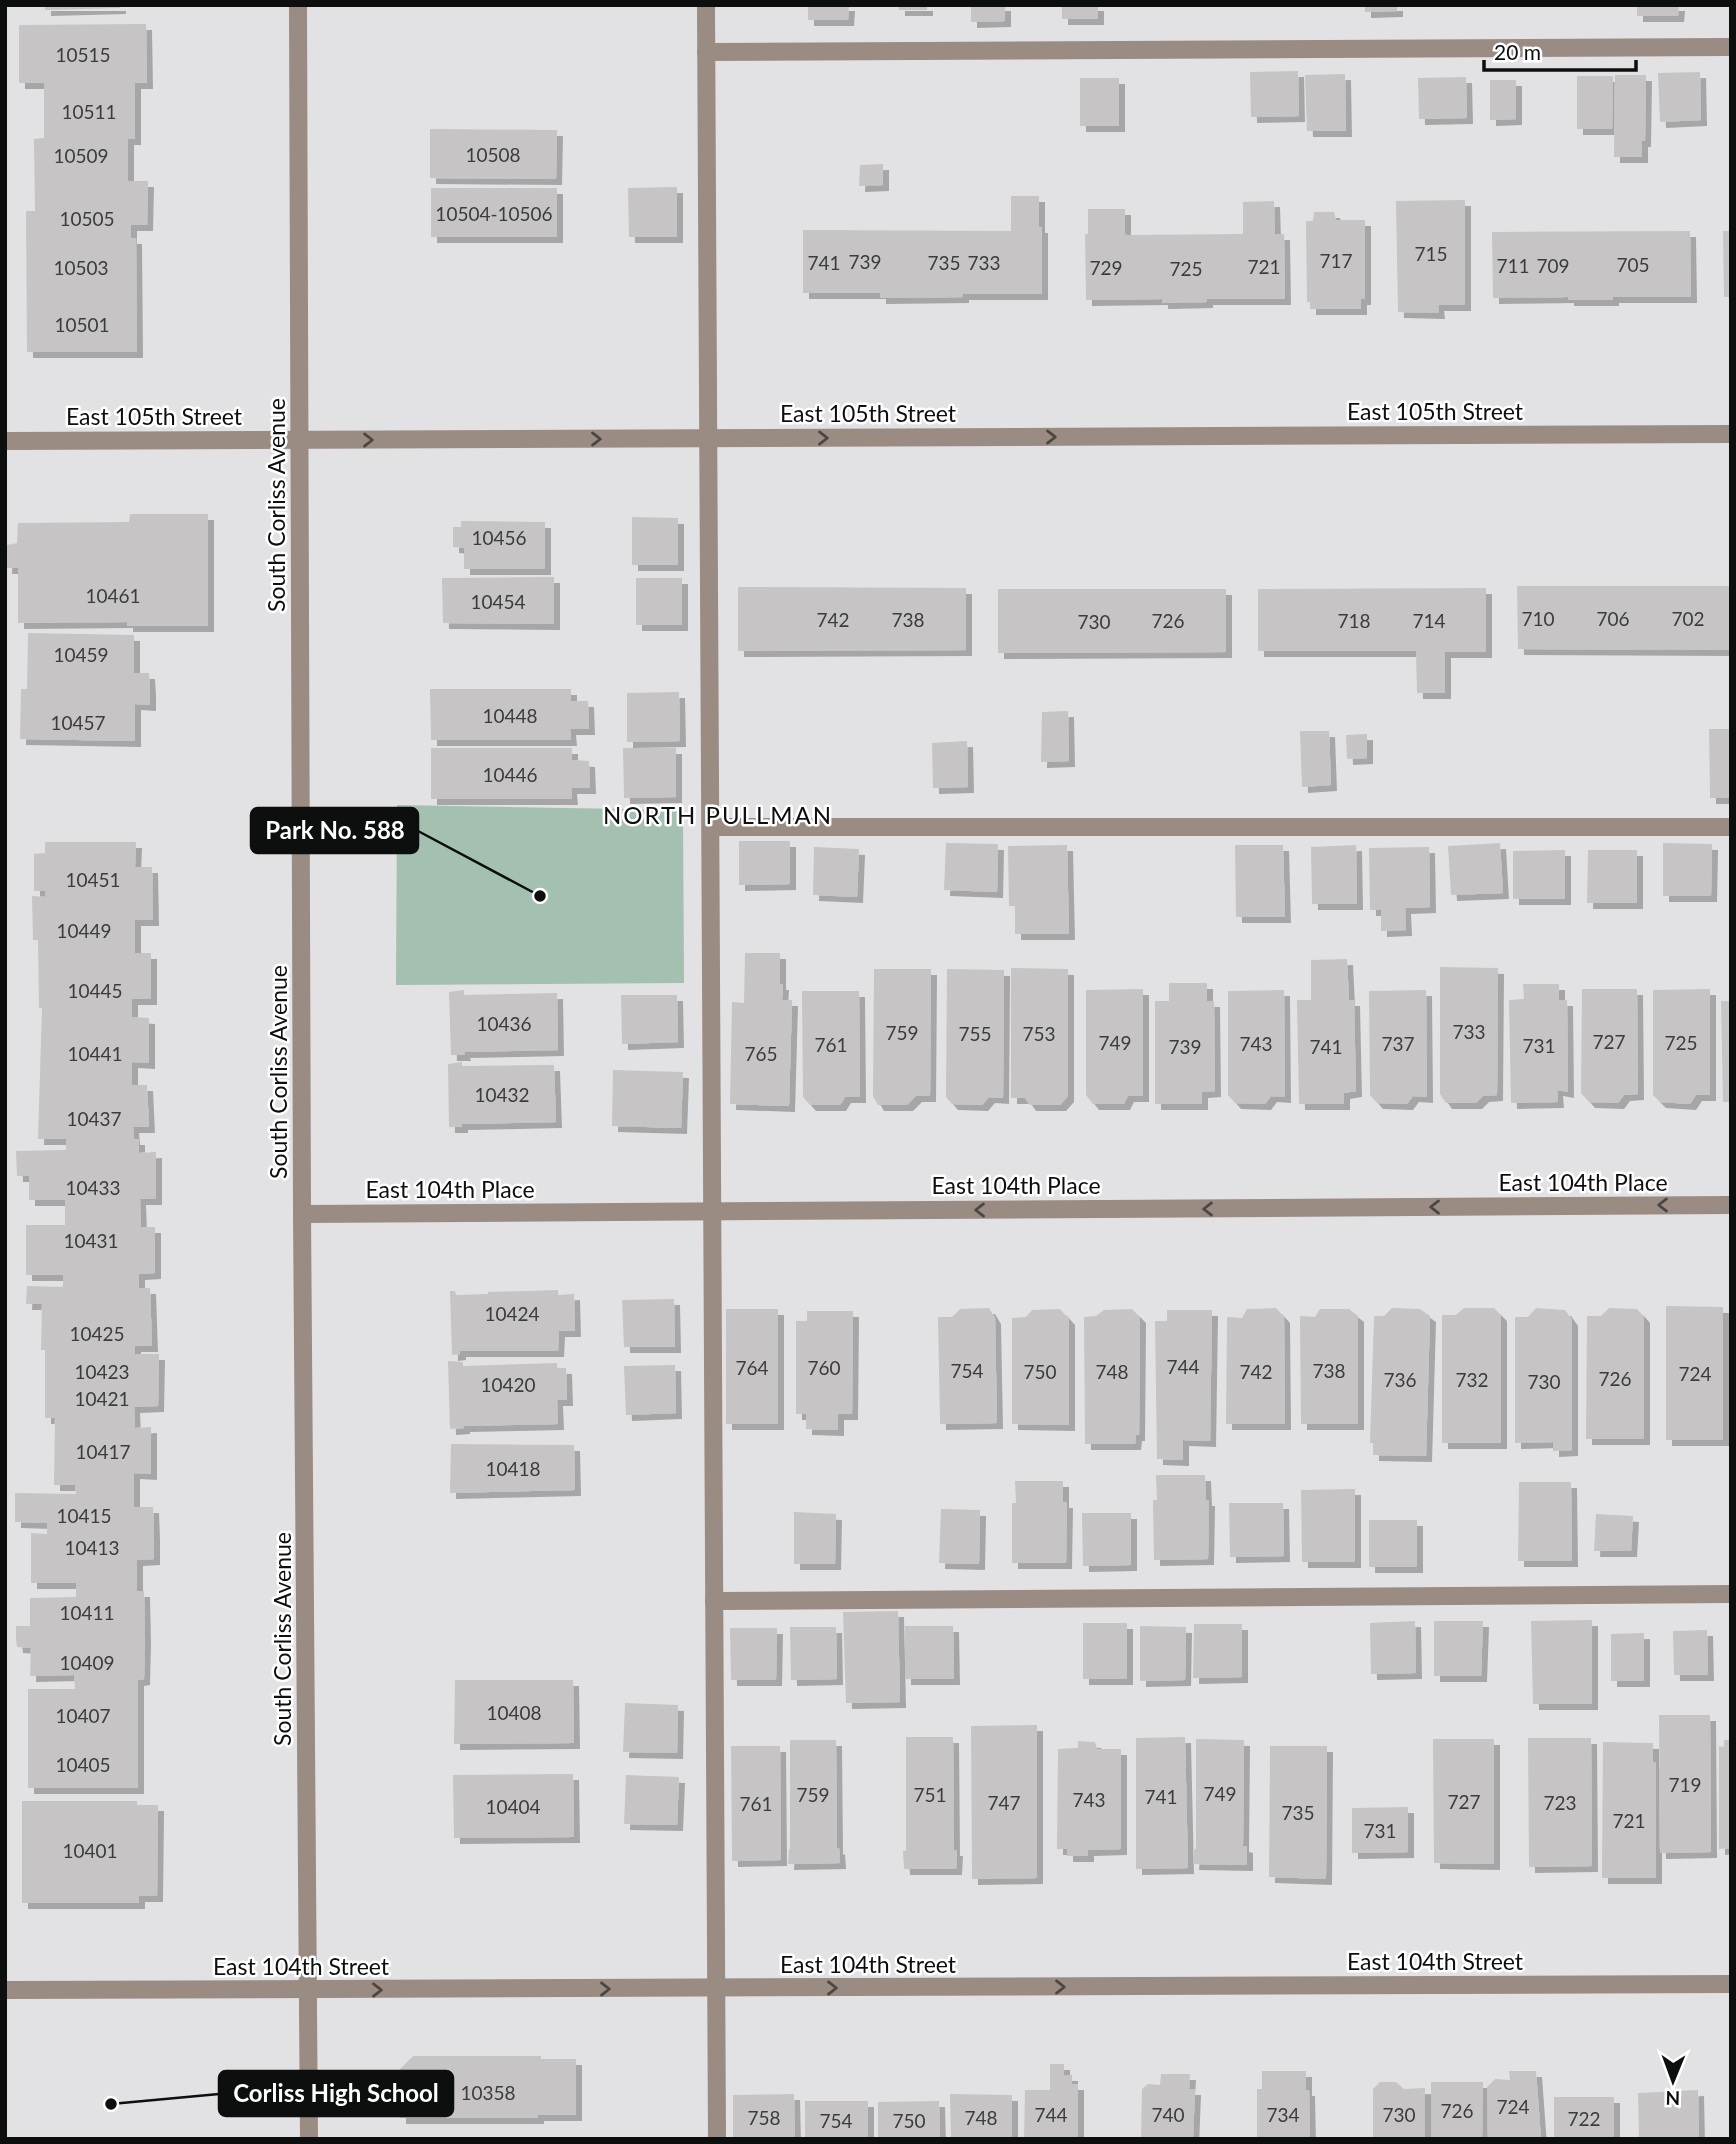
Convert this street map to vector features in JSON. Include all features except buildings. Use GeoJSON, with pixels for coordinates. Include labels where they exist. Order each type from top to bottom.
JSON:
{"type":"FeatureCollection","features":[{"type":"Feature","properties":{"kind":"street","name":"South Corliss Avenue"},"geometry":{"type":"LineString","coordinates":[[299,5],[309,2139]]}},
{"type":"Feature","properties":{"kind":"street"},"geometry":{"type":"LineString","coordinates":[[706,5],[718,2139]]}},
{"type":"Feature","properties":{"kind":"street"},"geometry":{"type":"LineString","coordinates":[[706,52],[1731,47]]}},
{"type":"Feature","properties":{"kind":"street","name":"East 105th Street"},"geometry":{"type":"LineString","coordinates":[[5,440],[1731,434]]}},
{"type":"Feature","properties":{"kind":"street"},"geometry":{"type":"LineString","coordinates":[[711,827],[1731,827]]}},
{"type":"Feature","properties":{"kind":"street","name":"East 104th Place"},"geometry":{"type":"LineString","coordinates":[[303,1214],[1731,1205]]}},
{"type":"Feature","properties":{"kind":"street"},"geometry":{"type":"LineString","coordinates":[[714,1601],[1731,1594]]}},
{"type":"Feature","properties":{"kind":"street","name":"East 104th Street"},"geometry":{"type":"LineString","coordinates":[[5,1990],[1731,1984]]}},
{"type":"Feature","properties":{"kind":"green space"},"geometry":{"type":"Polygon","coordinates":[[[397,805],[683,810],[684,983],[396,985],[397,805]]]}},
{"type":"Feature","properties":{"kind":"place","name":"Park No. 588"},"geometry":{"type":"Point","coordinates":[540,896]}},
{"type":"Feature","properties":{"kind":"place","name":"Corliss High School"},"geometry":{"type":"Point","coordinates":[111,2104]}},
{"type":"Feature","properties":{"kind":"district","name":"NORTH PULLMAN"},"geometry":{"type":"Point","coordinates":[718,814]}}]}
